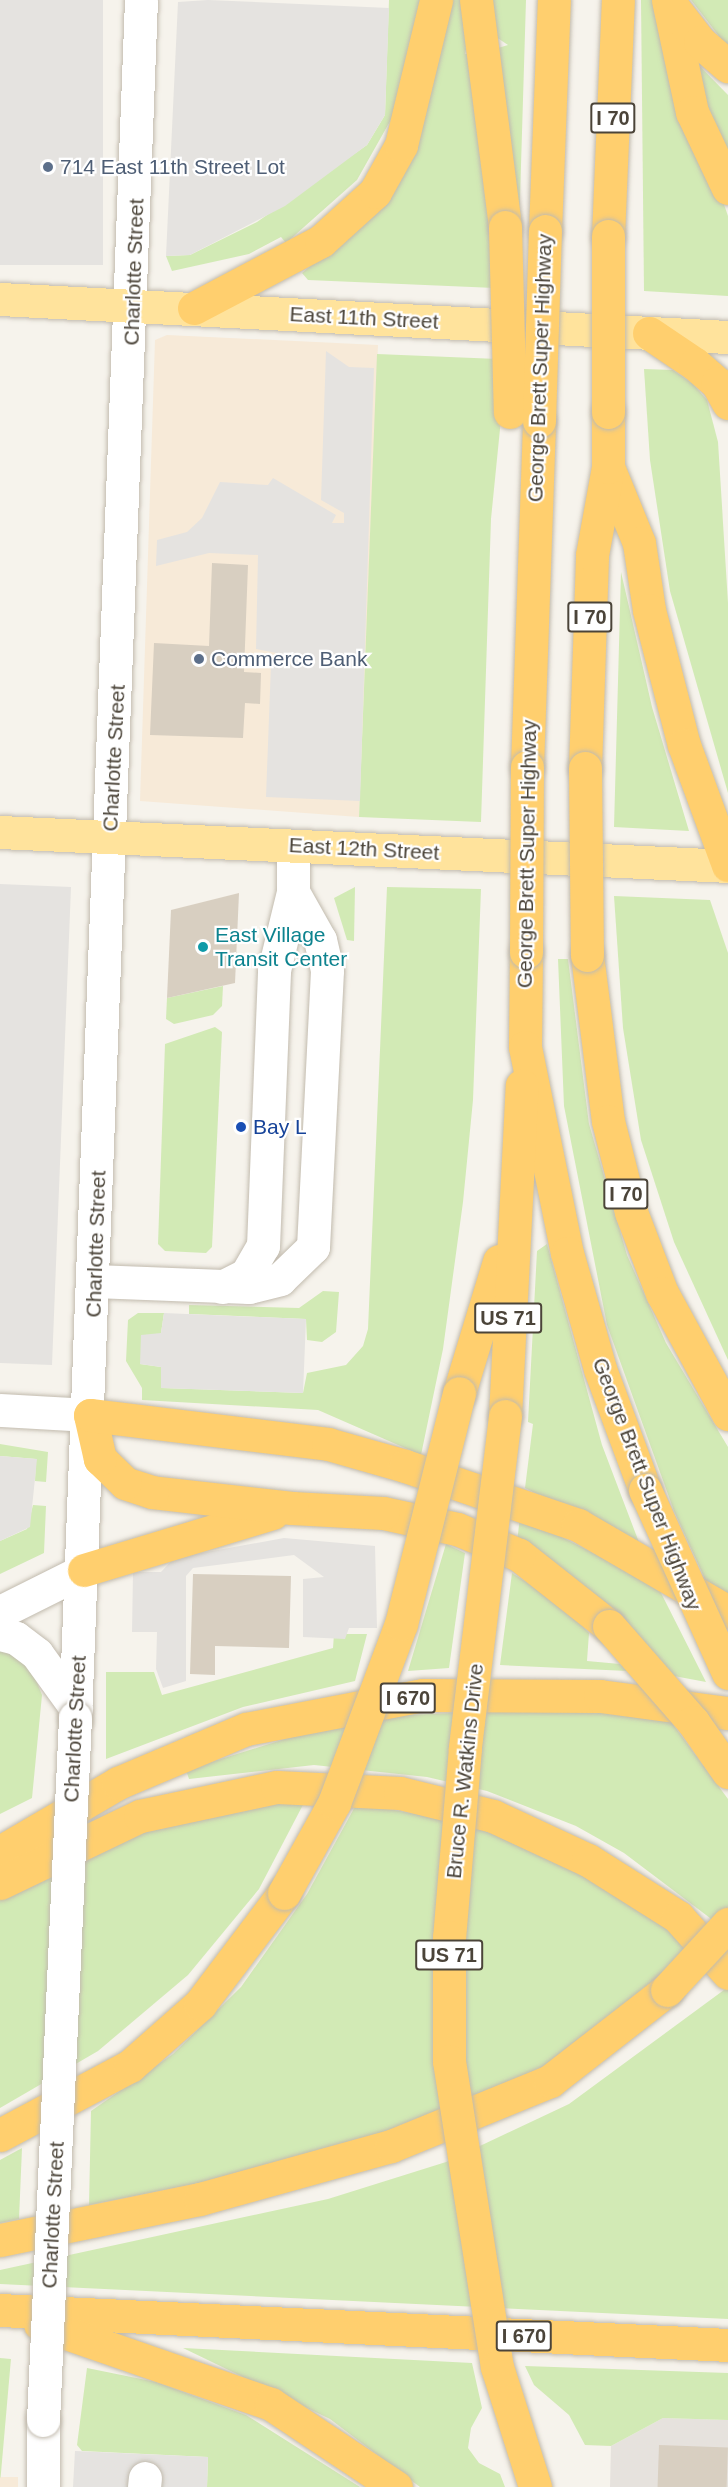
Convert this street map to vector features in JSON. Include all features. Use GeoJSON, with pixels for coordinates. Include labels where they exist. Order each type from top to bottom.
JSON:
{"type":"FeatureCollection","features":[{"type":"Feature","properties":{"kind":"highway"},"geometry":{"type":"LineString","coordinates":[[194,309],[321,241],[375,192],[401,145],[436,0]]}},
{"type":"Feature","properties":{"kind":"highway"},"geometry":{"type":"LineString","coordinates":[[477,0],[505,227],[524,417]]}},
{"type":"Feature","properties":{"kind":"highway","name":"George Brett Super Highway"},"geometry":{"type":"LineString","coordinates":[[554,0],[545,231],[524,417],[535,490],[527,766],[525,1047],[567,1253],[600,1369],[645,1490],[728,1673]]}},
{"type":"Feature","properties":{"kind":"highway","name":"I 70"},"geometry":{"type":"LineString","coordinates":[[618,0],[608,236],[608,467],[592,555],[585,768],[587,955],[608,1121],[631,1212],[662,1293],[728,1414]]}},
{"type":"Feature","properties":{"kind":"highway"},"geometry":{"type":"LineString","coordinates":[[668,0],[700,42],[728,66]]}},
{"type":"Feature","properties":{"kind":"highway"},"geometry":{"type":"LineString","coordinates":[[668,0],[692,112],[728,188]]}},
{"type":"Feature","properties":{"kind":"highway"},"geometry":{"type":"LineString","coordinates":[[649,333],[710,376],[728,403]]}},
{"type":"Feature","properties":{"kind":"highway"},"geometry":{"type":"LineString","coordinates":[[608,467],[639,543],[649,610],[684,745],[728,866]]}},
{"type":"Feature","properties":{"kind":"highway","name":"Bruce R. Watkins Drive"},"geometry":{"type":"LineString","coordinates":[[525,1047],[511,1219],[505,1416],[465,1748],[449,1937],[449,2061],[497,2367],[535,2487]]}},
{"type":"Feature","properties":{"kind":"highway"},"geometry":{"type":"LineString","coordinates":[[0,2135],[138,2058],[200,2004],[284,1893],[334,1803],[401,1624],[459,1393],[511,1219]]}},
{"type":"Feature","properties":{"kind":"highway"},"geometry":{"type":"LineString","coordinates":[[728,1612],[578,1525],[405,1466],[328,1444],[90,1415],[100,1459],[125,1484],[152,1492],[292,1508],[383,1514],[456,1529],[519,1556],[609,1626],[693,1722],[728,1773]]}},
{"type":"Feature","properties":{"kind":"highway"},"geometry":{"type":"LineString","coordinates":[[84,1570],[292,1508]]}},
{"type":"Feature","properties":{"kind":"highway","name":"I 670"},"geometry":{"type":"LineString","coordinates":[[0,1852],[118,1783],[246,1730],[423,1695],[600,1696],[728,1713]]}},
{"type":"Feature","properties":{"kind":"highway"},"geometry":{"type":"LineString","coordinates":[[0,1883],[140,1816],[277,1787],[400,1793],[493,1816],[588,1860],[678,1917],[728,1973]]}},
{"type":"Feature","properties":{"kind":"highway"},"geometry":{"type":"LineString","coordinates":[[0,2240],[200,2199],[392,2146],[550,2081],[667,1990],[728,1924]]}},
{"type":"Feature","properties":{"kind":"highway"},"geometry":{"type":"LineString","coordinates":[[0,2311],[271,2404],[396,2487]]}},
{"type":"Feature","properties":{"kind":"highway","name":"I 670"},"geometry":{"type":"LineString","coordinates":[[0,2311],[728,2345]]}},
{"type":"Feature","properties":{"kind":"main road","name":"East 11th Street"},"geometry":{"type":"LineString","coordinates":[[0,299],[728,337]]}},
{"type":"Feature","properties":{"kind":"main road","name":"East 12th Street"},"geometry":{"type":"LineString","coordinates":[[0,832],[728,866]]}},
{"type":"Feature","properties":{"kind":"street","name":"Charlotte Street"},"geometry":{"type":"LineString","coordinates":[[43,2487],[44,2420],[84,1570],[110,838],[133,305],[141,0]]}},
{"type":"Feature","properties":{"kind":"street"},"geometry":{"type":"LineString","coordinates":[[222,1287],[253,1268],[263,1246],[274,970],[293,892],[293,846]]}},
{"type":"Feature","properties":{"kind":"street"},"geometry":{"type":"LineString","coordinates":[[94,1281],[222,1287],[280,1279],[313,1247],[327,970],[320,940],[293,892]]}},
{"type":"Feature","properties":{"kind":"street"},"geometry":{"type":"LineString","coordinates":[[0,1410],[90,1415]]}},
{"type":"Feature","properties":{"kind":"street"},"geometry":{"type":"LineString","coordinates":[[0,1612],[84,1570]]}},
{"type":"Feature","properties":{"kind":"street"},"geometry":{"type":"LineString","coordinates":[[0,1634],[16,1638],[37,1654],[76,1713]]}},
{"type":"Feature","properties":{"kind":"shaded area","name":"714 East 11th Street Lot"},"geometry":{"type":"Polygon","coordinates":[[[0,0],[103,0],[103,265],[0,265],[0,0]]]}},
{"type":"Feature","properties":{"kind":"shaded area"},"geometry":{"type":"Polygon","coordinates":[[[208,0],[389,8],[385,115],[367,145],[285,206],[190,255],[166,256],[178,2],[208,0]]]}},
{"type":"Feature","properties":{"kind":"shaded area"},"geometry":{"type":"Polygon","coordinates":[[[167,335],[378,345],[359,817],[140,801],[155,340],[167,335]]]}},
{"type":"Feature","properties":{"kind":"shaded area"},"geometry":{"type":"Polygon","coordinates":[[[326,351],[349,367],[374,368],[360,801],[266,797],[271,664],[296,664],[297,657],[256,649],[258,555],[209,553],[156,566],[157,540],[187,532],[202,518],[220,482],[268,485],[273,478],[336,515],[332,523],[344,523],[344,513],[321,500],[326,351]]]}},
{"type":"Feature","properties":{"kind":"shaded area"},"geometry":{"type":"Polygon","coordinates":[[[0,884],[71,887],[52,1365],[0,1363],[0,884]]]}},
{"type":"Feature","properties":{"kind":"shaded area"},"geometry":{"type":"Polygon","coordinates":[[[164,1313],[306,1319],[303,1393],[161,1388],[161,1367],[140,1364],[141,1335],[161,1333],[164,1313]]]}},
{"type":"Feature","properties":{"kind":"shaded area"},"geometry":{"type":"Polygon","coordinates":[[[0,1456],[37,1459],[30,1527],[0,1541],[0,1456]]]}},
{"type":"Feature","properties":{"kind":"shaded area"},"geometry":{"type":"Polygon","coordinates":[[[284,1538],[375,1546],[377,1628],[349,1628],[345,1639],[303,1637],[303,1579],[324,1577],[294,1555],[193,1568],[186,1576],[186,1681],[163,1688],[156,1669],[157,1632],[132,1632],[133,1572],[161,1572],[174,1558],[284,1538]]]}},
{"type":"Feature","properties":{"kind":"shaded area"},"geometry":{"type":"Polygon","coordinates":[[[663,2418],[728,2420],[728,2487],[610,2487],[611,2446],[663,2418]]]}},
{"type":"Feature","properties":{"kind":"shaded area"},"geometry":{"type":"Polygon","coordinates":[[[75,2451],[208,2457],[207,2487],[73,2487],[75,2451]]]}},
{"type":"Feature","properties":{"kind":"shaded area"},"geometry":{"type":"Polygon","coordinates":[[[0,2477],[18,2477],[18,2487],[0,2487],[0,2477]]]}},
{"type":"Feature","properties":{"kind":"green space"},"geometry":{"type":"Polygon","coordinates":[[[389,0],[425,0],[393,116],[357,180],[286,243],[281,237],[249,254],[172,271],[166,256],[190,255],[257,222],[367,145],[385,115],[389,0]]]}},
{"type":"Feature","properties":{"kind":"green space"},"geometry":{"type":"Polygon","coordinates":[[[450,0],[526,0],[519,232],[498,48],[508,45],[496,37],[467,45],[465,54],[471,54],[495,288],[308,280],[302,273],[369,217],[450,0]]]}},
{"type":"Feature","properties":{"kind":"green space"},"geometry":{"type":"Polygon","coordinates":[[[641,0],[653,0],[728,216],[728,296],[644,291],[641,0]]]}},
{"type":"Feature","properties":{"kind":"green space"},"geometry":{"type":"Polygon","coordinates":[[[691,0],[728,0],[728,48],[705,18],[691,0]]]}},
{"type":"Feature","properties":{"kind":"green space"},"geometry":{"type":"Polygon","coordinates":[[[683,49],[728,95],[728,161],[683,49]]]}},
{"type":"Feature","properties":{"kind":"green space"},"geometry":{"type":"Polygon","coordinates":[[[377,354],[498,359],[500,429],[491,519],[481,822],[359,817],[377,354]]]}},
{"type":"Feature","properties":{"kind":"green space"},"geometry":{"type":"Polygon","coordinates":[[[644,369],[673,370],[693,384],[707,400],[718,442],[728,603],[728,793],[670,591],[650,460],[644,369]]]}},
{"type":"Feature","properties":{"kind":"green space"},"geometry":{"type":"Polygon","coordinates":[[[621,572],[652,707],[689,831],[614,827],[621,572]]]}},
{"type":"Feature","properties":{"kind":"green space"},"geometry":{"type":"Polygon","coordinates":[[[355,887],[354,941],[347,940],[334,898],[355,887]]]}},
{"type":"Feature","properties":{"kind":"green space"},"geometry":{"type":"Polygon","coordinates":[[[387,887],[481,889],[473,1100],[463,1202],[443,1349],[421,1455],[318,1410],[142,1400],[142,1388],[126,1361],[128,1320],[138,1313],[164,1313],[161,1333],[140,1364],[161,1367],[162,1388],[303,1393],[307,1373],[346,1365],[363,1346],[368,1329],[387,887]]]}},
{"type":"Feature","properties":{"kind":"green space"},"geometry":{"type":"Polygon","coordinates":[[[614,896],[710,900],[728,953],[728,1360],[674,1242],[641,1140],[623,1028],[614,896]]]}},
{"type":"Feature","properties":{"kind":"green space"},"geometry":{"type":"Polygon","coordinates":[[[558,959],[568,959],[589,1124],[627,1255],[666,1343],[728,1447],[728,1600],[709,1588],[674,1511],[607,1325],[564,1106],[558,959]]]}},
{"type":"Feature","properties":{"kind":"green space"},"geometry":{"type":"Polygon","coordinates":[[[223,986],[222,1006],[213,1015],[174,1024],[166,1019],[167,998],[223,986]]]}},
{"type":"Feature","properties":{"kind":"green space"},"geometry":{"type":"Polygon","coordinates":[[[215,1027],[222,1032],[212,1247],[206,1253],[165,1251],[158,1244],[165,1044],[215,1027]]]}},
{"type":"Feature","properties":{"kind":"green space"},"geometry":{"type":"Polygon","coordinates":[[[547,1244],[602,1445],[640,1545],[525,1488],[533,1424],[528,1422],[537,1251],[547,1244]]]}},
{"type":"Feature","properties":{"kind":"green space"},"geometry":{"type":"Polygon","coordinates":[[[323,1291],[339,1292],[336,1332],[322,1342],[307,1340],[306,1319],[189,1314],[189,1305],[299,1308],[323,1291]]]}},
{"type":"Feature","properties":{"kind":"green space"},"geometry":{"type":"Polygon","coordinates":[[[0,1444],[48,1452],[46,1482],[35,1481],[36,1459],[0,1456],[0,1444]]]}},
{"type":"Feature","properties":{"kind":"green space"},"geometry":{"type":"Polygon","coordinates":[[[33,1505],[46,1506],[44,1553],[0,1574],[0,1541],[27,1529],[33,1505]]]}},
{"type":"Feature","properties":{"kind":"green space"},"geometry":{"type":"Polygon","coordinates":[[[520,1516],[657,1585],[706,1682],[674,1676],[639,1639],[517,1543],[520,1516]]]}},
{"type":"Feature","properties":{"kind":"green space"},"geometry":{"type":"Polygon","coordinates":[[[446,1544],[465,1553],[449,1668],[408,1671],[446,1544]]]}},
{"type":"Feature","properties":{"kind":"green space"},"geometry":{"type":"Polygon","coordinates":[[[512,1573],[561,1604],[589,1633],[587,1661],[620,1664],[628,1671],[500,1665],[512,1573]]]}},
{"type":"Feature","properties":{"kind":"green space"},"geometry":{"type":"Polygon","coordinates":[[[334,1634],[367,1634],[355,1681],[243,1707],[106,1759],[106,1672],[154,1672],[162,1695],[333,1648],[334,1634]]]}},
{"type":"Feature","properties":{"kind":"green space"},"geometry":{"type":"Polygon","coordinates":[[[0,1647],[27,1657],[42,1695],[32,1798],[0,1814],[0,1647]]]}},
{"type":"Feature","properties":{"kind":"green space"},"geometry":{"type":"Polygon","coordinates":[[[566,1709],[669,1719],[728,1799],[728,1940],[710,1918],[624,1853],[576,1826],[487,1791],[427,1777],[314,1765],[189,1779],[186,1770],[304,1733],[400,1715],[566,1709]]]}},
{"type":"Feature","properties":{"kind":"green space"},"geometry":{"type":"Polygon","coordinates":[[[306,1799],[259,1889],[188,1975],[98,2051],[0,2108],[0,1898],[169,1818],[306,1799]]]}},
{"type":"Feature","properties":{"kind":"green space"},"geometry":{"type":"Polygon","coordinates":[[[357,1803],[479,1826],[564,1861],[648,1912],[690,1949],[638,2001],[557,2061],[429,2118],[260,2171],[89,2205],[91,2111],[173,2054],[241,1987],[307,1894],[357,1803]]]}},
{"type":"Feature","properties":{"kind":"green space"},"geometry":{"type":"Polygon","coordinates":[[[728,1987],[728,2319],[0,2284],[0,2270],[328,2199],[446,2162],[569,2104],[728,1987]]]}},
{"type":"Feature","properties":{"kind":"green space"},"geometry":{"type":"Polygon","coordinates":[[[22,2148],[19,2219],[0,2223],[0,2160],[22,2148]]]}},
{"type":"Feature","properties":{"kind":"green space"},"geometry":{"type":"Polygon","coordinates":[[[183,2348],[472,2363],[482,2408],[471,2428],[468,2448],[479,2463],[500,2474],[505,2487],[420,2487],[330,2419],[183,2348]]]}},
{"type":"Feature","properties":{"kind":"green space"},"geometry":{"type":"Polygon","coordinates":[[[0,2358],[11,2359],[0,2477],[0,2358]]]}},
{"type":"Feature","properties":{"kind":"green space"},"geometry":{"type":"Polygon","coordinates":[[[525,2366],[728,2373],[728,2420],[663,2418],[611,2446],[585,2445],[569,2415],[534,2385],[525,2366]]]}},
{"type":"Feature","properties":{"kind":"green space"},"geometry":{"type":"Polygon","coordinates":[[[87,2368],[156,2382],[246,2415],[360,2487],[207,2487],[208,2457],[82,2451],[77,2445],[87,2368]]]}},
{"type":"Feature","properties":{"kind":"building","name":"Commerce Bank"},"geometry":{"type":"Polygon","coordinates":[[[212,563],[248,565],[244,672],[261,673],[260,704],[245,703],[243,738],[150,735],[154,643],[209,646],[212,563]]]}},
{"type":"Feature","properties":{"kind":"building","name":"East Village Transit Center"},"geometry":{"type":"Polygon","coordinates":[[[239,893],[235,983],[167,998],[171,910],[239,893]]]}},
{"type":"Feature","properties":{"kind":"building"},"geometry":{"type":"Polygon","coordinates":[[[193,1574],[291,1576],[289,1648],[215,1646],[215,1675],[190,1674],[193,1574]]]}},
{"type":"Feature","properties":{"kind":"building"},"geometry":{"type":"Polygon","coordinates":[[[659,2445],[728,2447],[727,2487],[658,2487],[659,2445]]]}},
{"type":"Feature","properties":{"kind":"place","name":"714 East 11th Street Lot"},"geometry":{"type":"Point","coordinates":[48,167]}},
{"type":"Feature","properties":{"kind":"place","name":"Commerce Bank"},"geometry":{"type":"Point","coordinates":[199,659]}},
{"type":"Feature","properties":{"kind":"place","name":"East Village Transit Center"},"geometry":{"type":"Point","coordinates":[203,947]}},
{"type":"Feature","properties":{"kind":"place","name":"Bay L"},"geometry":{"type":"Point","coordinates":[241,1127]}}]}
